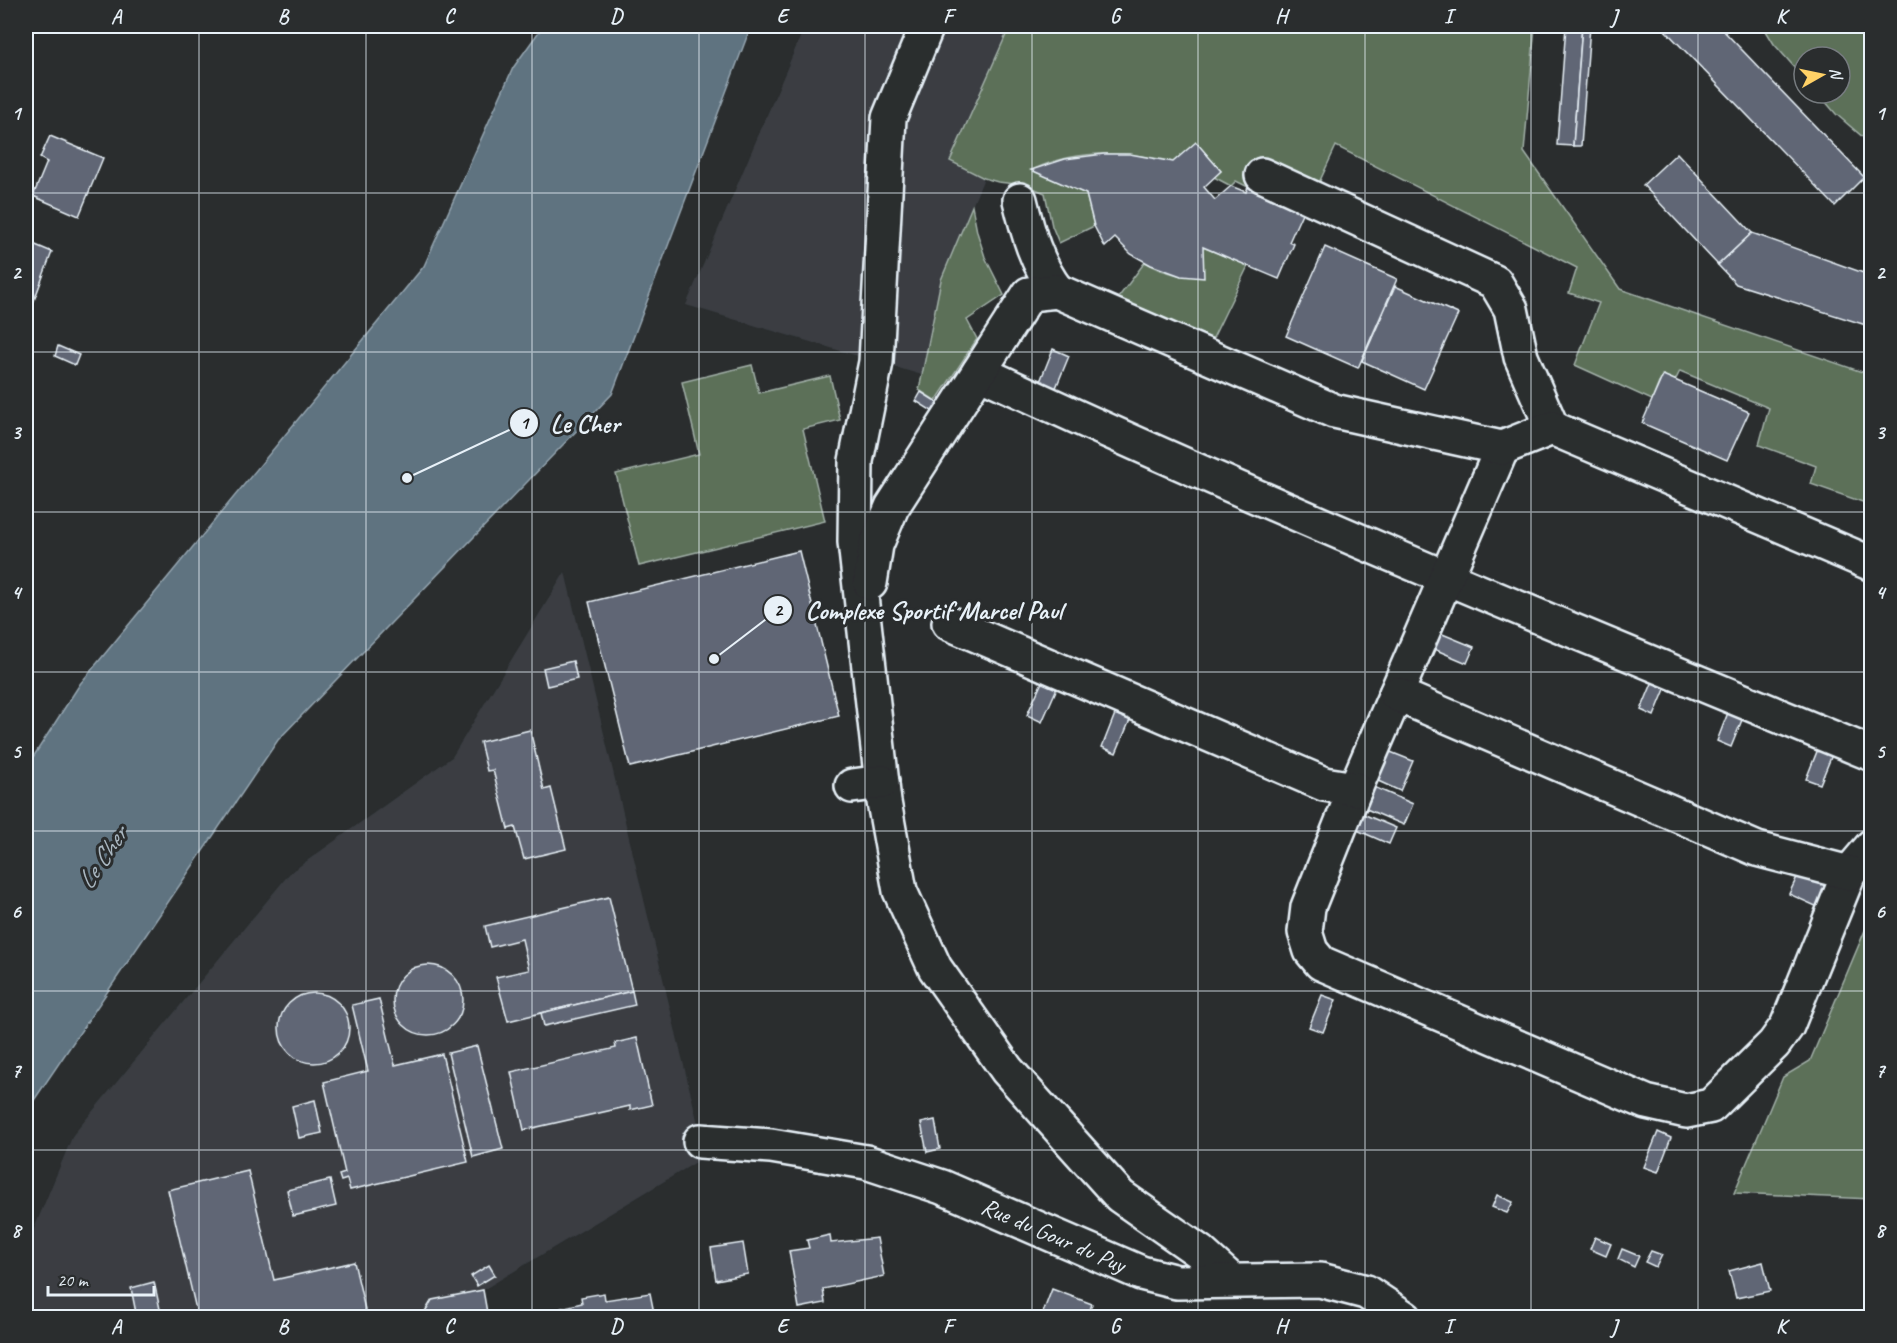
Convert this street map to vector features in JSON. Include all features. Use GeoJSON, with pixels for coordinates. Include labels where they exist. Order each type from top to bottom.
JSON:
{"type":"FeatureCollection","features":[{"type":"Feature","properties":{"kind":"street"},"geometry":{"type":"LineString","coordinates":[[927,26],[889,118],[876,362],[856,461],[855,542],[864,617],[867,784],[900,891],[935,968],[1007,1070],[1120,1196],[1200,1252],[1231,1280]]}},
{"type":"Feature","properties":{"kind":"street"},"geometry":{"type":"LineString","coordinates":[[1262,175],[1495,282],[1511,309],[1521,357],[1552,428],[1872,564]]}},
{"type":"Feature","properties":{"kind":"street"},"geometry":{"type":"LineString","coordinates":[[1020,200],[1029,239],[1044,274],[1057,291],[1335,411],[1502,448],[1552,428]]}},
{"type":"Feature","properties":{"kind":"street"},"geometry":{"type":"LineString","coordinates":[[864,617],[876,545],[892,507],[1029,294],[1057,291]]}},
{"type":"Feature","properties":{"kind":"street"},"geometry":{"type":"LineString","coordinates":[[979,372],[1446,579],[1872,754]]}},
{"type":"Feature","properties":{"kind":"street"},"geometry":{"type":"LineString","coordinates":[[1502,448],[1355,789],[1308,907],[1305,932],[1311,951],[1321,963],[1646,1102],[1686,1111],[1711,1106],[1774,1044],[1787,1026],[1849,873],[1872,846]]}},
{"type":"Feature","properties":{"kind":"street"},"geometry":{"type":"LineString","coordinates":[[950,623],[1324,784],[1355,789]]}},
{"type":"Feature","properties":{"kind":"street"},"geometry":{"type":"LineString","coordinates":[[1396,694],[1758,849],[1849,873]]}},
{"type":"Feature","properties":{"kind":"street","name":"Rue du Gour du Puy"},"geometry":{"type":"LineString","coordinates":[[700,1141],[771,1146],[866,1162],[942,1187],[1141,1273],[1177,1282],[1320,1280],[1366,1292],[1406,1317]]}},
{"type":"Feature","properties":{"kind":"shaded area"},"geometry":{"type":"Polygon","coordinates":[[[805,26],[1010,26],[950,161],[984,178],[941,280],[922,375],[686,305],[805,26]]]}},
{"type":"Feature","properties":{"kind":"shaded area"},"geometry":{"type":"Polygon","coordinates":[[[565,572],[698,1124],[703,1158],[483,1290],[488,1317],[26,1318],[26,1248],[73,1135],[290,873],[452,757],[565,572]]]}},
{"type":"Feature","properties":{"kind":"green space"},"geometry":{"type":"Polygon","coordinates":[[[1010,26],[1535,26],[1524,152],[1620,289],[1871,375],[1871,505],[1811,484],[1816,466],[1759,445],[1769,408],[1680,371],[1675,381],[1662,375],[1652,400],[1575,365],[1599,303],[1569,293],[1577,268],[1336,146],[1317,187],[1260,161],[1248,187],[1236,181],[1231,186],[1214,177],[1221,171],[1196,143],[1173,162],[1156,158],[1102,154],[1066,158],[1049,163],[1032,170],[1086,194],[1094,226],[1059,243],[1052,226],[1045,193],[1026,185],[984,178],[950,161],[1010,26]]]}},
{"type":"Feature","properties":{"kind":"green space"},"geometry":{"type":"Polygon","coordinates":[[[1763,26],[1871,26],[1871,144],[1828,105],[1852,105],[1852,45],[1792,45],[1792,64],[1774,44],[1763,26]]]}},
{"type":"Feature","properties":{"kind":"green space"},"geometry":{"type":"Polygon","coordinates":[[[972,206],[985,257],[1004,295],[967,320],[977,339],[936,401],[919,390],[941,280],[972,206]]]}},
{"type":"Feature","properties":{"kind":"green space"},"geometry":{"type":"Polygon","coordinates":[[[1203,247],[1248,266],[1211,342],[1115,302],[1145,262],[1181,276],[1203,247]]]}},
{"type":"Feature","properties":{"kind":"green space"},"geometry":{"type":"Polygon","coordinates":[[[752,365],[759,393],[830,376],[840,420],[803,429],[825,521],[639,566],[616,474],[699,454],[682,382],[752,365]]]}},
{"type":"Feature","properties":{"kind":"green space"},"geometry":{"type":"Polygon","coordinates":[[[1871,916],[1871,1199],[1734,1193],[1783,1077],[1810,1061],[1871,916]]]}},
{"type":"Feature","properties":{"kind":"water"},"geometry":{"type":"Polygon","coordinates":[[[543,26],[751,26],[612,394],[278,740],[26,1112],[26,768],[80,684],[424,266],[513,68],[543,26]]]}},
{"type":"Feature","properties":{"kind":"building"},"geometry":{"type":"Polygon","coordinates":[[[1566,26],[1582,26],[1573,146],[1557,145],[1566,26]]]}},
{"type":"Feature","properties":{"kind":"building"},"geometry":{"type":"Polygon","coordinates":[[[1582,26],[1590,26],[1581,146],[1573,146],[1582,26]]]}},
{"type":"Feature","properties":{"kind":"building"},"geometry":{"type":"Polygon","coordinates":[[[1668,26],[1719,26],[1792,102],[1792,105],[1795,105],[1864,177],[1835,206],[1664,29],[1668,26]]]}},
{"type":"Feature","properties":{"kind":"building"},"geometry":{"type":"Polygon","coordinates":[[[50,136],[103,158],[79,216],[33,196],[47,162],[40,158],[50,136]]]}},
{"type":"Feature","properties":{"kind":"building"},"geometry":{"type":"Polygon","coordinates":[[[1196,142],[1221,171],[1204,187],[1215,200],[1231,186],[1246,192],[1248,187],[1303,211],[1289,242],[1294,244],[1279,279],[1203,247],[1204,278],[1181,276],[1151,265],[1131,254],[1115,238],[1105,247],[1094,226],[1086,194],[1031,170],[1065,159],[1104,154],[1130,154],[1173,162],[1196,142]]]}},
{"type":"Feature","properties":{"kind":"building"},"geometry":{"type":"Polygon","coordinates":[[[1677,153],[1752,233],[1718,265],[1643,185],[1677,153]]]}},
{"type":"Feature","properties":{"kind":"building"},"geometry":{"type":"Polygon","coordinates":[[[1752,233],[1872,276],[1872,327],[1736,284],[1718,265],[1752,233]]]}},
{"type":"Feature","properties":{"kind":"building"},"geometry":{"type":"Polygon","coordinates":[[[26,241],[52,252],[32,306],[26,303],[26,241]]]}},
{"type":"Feature","properties":{"kind":"building"},"geometry":{"type":"Polygon","coordinates":[[[1325,247],[1397,279],[1358,368],[1286,336],[1325,247]]]}},
{"type":"Feature","properties":{"kind":"building"},"geometry":{"type":"Polygon","coordinates":[[[1395,286],[1458,314],[1424,389],[1362,361],[1395,286]]]}},
{"type":"Feature","properties":{"kind":"building"},"geometry":{"type":"Polygon","coordinates":[[[58,346],[79,355],[75,365],[55,356],[58,346]]]}},
{"type":"Feature","properties":{"kind":"building"},"geometry":{"type":"Polygon","coordinates":[[[1053,349],[1069,356],[1055,390],[1039,384],[1053,349]]]}},
{"type":"Feature","properties":{"kind":"building"},"geometry":{"type":"Polygon","coordinates":[[[1663,375],[1749,412],[1727,460],[1642,423],[1663,375]]]}},
{"type":"Feature","properties":{"kind":"building"},"geometry":{"type":"Polygon","coordinates":[[[921,392],[940,404],[935,413],[916,401],[921,392]]]}},
{"type":"Feature","properties":{"kind":"building"},"geometry":{"type":"Polygon","coordinates":[[[799,551],[839,716],[630,767],[589,602],[799,551]]]}},
{"type":"Feature","properties":{"kind":"building"},"geometry":{"type":"Polygon","coordinates":[[[1440,633],[1474,647],[1467,663],[1434,649],[1440,633]]]}},
{"type":"Feature","properties":{"kind":"building"},"geometry":{"type":"Polygon","coordinates":[[[573,661],[577,679],[547,686],[543,668],[573,661]]]}},
{"type":"Feature","properties":{"kind":"building"},"geometry":{"type":"Polygon","coordinates":[[[1655,676],[1668,682],[1654,716],[1641,710],[1655,676]]]}},
{"type":"Feature","properties":{"kind":"building"},"geometry":{"type":"Polygon","coordinates":[[[1042,682],[1057,688],[1042,722],[1027,715],[1042,682]]]}},
{"type":"Feature","properties":{"kind":"building"},"geometry":{"type":"Polygon","coordinates":[[[1729,710],[1744,715],[1731,747],[1717,741],[1729,710]]]}},
{"type":"Feature","properties":{"kind":"building"},"geometry":{"type":"Polygon","coordinates":[[[1115,714],[1130,720],[1116,753],[1102,747],[1115,714]]]}},
{"type":"Feature","properties":{"kind":"building"},"geometry":{"type":"Polygon","coordinates":[[[530,730],[544,790],[551,788],[566,849],[524,859],[515,827],[508,829],[493,770],[487,771],[480,742],[530,730]]]}},
{"type":"Feature","properties":{"kind":"building"},"geometry":{"type":"Polygon","coordinates":[[[1820,744],[1834,750],[1820,784],[1806,779],[1820,744]]]}},
{"type":"Feature","properties":{"kind":"building"},"geometry":{"type":"Polygon","coordinates":[[[1388,751],[1413,761],[1400,791],[1376,780],[1388,751]]]}},
{"type":"Feature","properties":{"kind":"building"},"geometry":{"type":"Polygon","coordinates":[[[1374,787],[1413,804],[1404,825],[1364,808],[1374,787]]]}},
{"type":"Feature","properties":{"kind":"building"},"geometry":{"type":"Polygon","coordinates":[[[1363,814],[1396,828],[1389,844],[1357,830],[1363,814]]]}},
{"type":"Feature","properties":{"kind":"building"},"geometry":{"type":"Polygon","coordinates":[[[1799,873],[1829,886],[1820,908],[1789,894],[1799,873]]]}},
{"type":"Feature","properties":{"kind":"building"},"geometry":{"type":"Polygon","coordinates":[[[609,897],[632,991],[508,1021],[496,977],[529,970],[522,939],[490,947],[485,926],[609,897]]]}},
{"type":"Feature","properties":{"kind":"building"},"geometry":{"type":"Polygon","coordinates":[[[428,965],[441,968],[453,975],[460,987],[463,1000],[460,1013],[453,1025],[441,1032],[428,1035],[415,1032],[403,1025],[396,1013],[393,1000],[396,987],[403,975],[415,968],[428,965]]]}},
{"type":"Feature","properties":{"kind":"building"},"geometry":{"type":"Polygon","coordinates":[[[632,991],[635,1005],[544,1026],[541,1013],[632,991]]]}},
{"type":"Feature","properties":{"kind":"building"},"geometry":{"type":"Polygon","coordinates":[[[314,993],[327,996],[339,1003],[346,1015],[349,1028],[346,1041],[339,1053],[327,1060],[314,1063],[301,1060],[289,1053],[282,1041],[279,1028],[282,1015],[289,1003],[301,996],[314,993]]]}},
{"type":"Feature","properties":{"kind":"building"},"geometry":{"type":"Polygon","coordinates":[[[1322,995],[1336,1000],[1323,1032],[1309,1027],[1322,995]]]}},
{"type":"Feature","properties":{"kind":"building"},"geometry":{"type":"Polygon","coordinates":[[[379,999],[395,1065],[442,1054],[468,1162],[350,1190],[347,1179],[341,1181],[339,1175],[345,1173],[324,1082],[368,1071],[352,1005],[379,999]]]}},
{"type":"Feature","properties":{"kind":"building"},"geometry":{"type":"Polygon","coordinates":[[[637,1038],[652,1105],[630,1110],[630,1106],[524,1130],[511,1072],[616,1048],[615,1043],[637,1038]]]}},
{"type":"Feature","properties":{"kind":"building"},"geometry":{"type":"Polygon","coordinates":[[[477,1046],[503,1149],[473,1157],[448,1053],[477,1046]]]}},
{"type":"Feature","properties":{"kind":"building"},"geometry":{"type":"Polygon","coordinates":[[[315,1100],[322,1133],[299,1138],[292,1106],[315,1100]]]}},
{"type":"Feature","properties":{"kind":"building"},"geometry":{"type":"Polygon","coordinates":[[[935,1120],[940,1149],[927,1152],[921,1123],[935,1120]]]}},
{"type":"Feature","properties":{"kind":"building"},"geometry":{"type":"Polygon","coordinates":[[[1658,1132],[1671,1138],[1658,1172],[1644,1167],[1658,1132]]]}},
{"type":"Feature","properties":{"kind":"building"},"geometry":{"type":"Polygon","coordinates":[[[248,1171],[274,1280],[354,1262],[367,1318],[198,1318],[168,1190],[248,1171]]]}},
{"type":"Feature","properties":{"kind":"building"},"geometry":{"type":"Polygon","coordinates":[[[330,1180],[336,1206],[293,1216],[287,1190],[330,1180]]]}},
{"type":"Feature","properties":{"kind":"building"},"geometry":{"type":"Polygon","coordinates":[[[1497,1195],[1513,1202],[1507,1213],[1492,1207],[1497,1195]]]}},
{"type":"Feature","properties":{"kind":"building"},"geometry":{"type":"Polygon","coordinates":[[[830,1235],[831,1243],[877,1238],[884,1276],[823,1289],[825,1303],[799,1308],[789,1251],[809,1248],[807,1240],[830,1235]]]}},
{"type":"Feature","properties":{"kind":"building"},"geometry":{"type":"Polygon","coordinates":[[[1595,1237],[1611,1244],[1606,1256],[1590,1249],[1595,1237]]]}},
{"type":"Feature","properties":{"kind":"building"},"geometry":{"type":"Polygon","coordinates":[[[743,1243],[748,1274],[716,1280],[711,1248],[743,1243]]]}},
{"type":"Feature","properties":{"kind":"building"},"geometry":{"type":"Polygon","coordinates":[[[1622,1249],[1639,1256],[1634,1267],[1618,1259],[1622,1249]]]}},
{"type":"Feature","properties":{"kind":"building"},"geometry":{"type":"Polygon","coordinates":[[[1651,1251],[1662,1255],[1656,1267],[1645,1262],[1651,1251]]]}},
{"type":"Feature","properties":{"kind":"building"},"geometry":{"type":"Polygon","coordinates":[[[1763,1262],[1770,1291],[1736,1298],[1729,1271],[1763,1262]]]}},
{"type":"Feature","properties":{"kind":"building"},"geometry":{"type":"Polygon","coordinates":[[[489,1265],[495,1275],[477,1286],[471,1276],[489,1265]]]}},
{"type":"Feature","properties":{"kind":"building"},"geometry":{"type":"Polygon","coordinates":[[[154,1282],[162,1318],[137,1318],[131,1288],[154,1282]]]}},
{"type":"Feature","properties":{"kind":"building"},"geometry":{"type":"Polygon","coordinates":[[[1052,1289],[1092,1304],[1087,1318],[1041,1318],[1052,1289]]]}},
{"type":"Feature","properties":{"kind":"building"},"geometry":{"type":"Polygon","coordinates":[[[483,1290],[488,1318],[421,1318],[432,1300],[483,1290]]]}},
{"type":"Feature","properties":{"kind":"building"},"geometry":{"type":"Polygon","coordinates":[[[604,1293],[605,1300],[650,1293],[655,1318],[562,1318],[561,1308],[582,1303],[581,1297],[604,1293]]]}},
{"type":"Feature","properties":{"kind":"place","name":"Le Cher"},"geometry":{"type":"Point","coordinates":[407,478]}},
{"type":"Feature","properties":{"kind":"place","name":"Complexe Sportif Marcel Paul"},"geometry":{"type":"Point","coordinates":[714,659]}}]}
